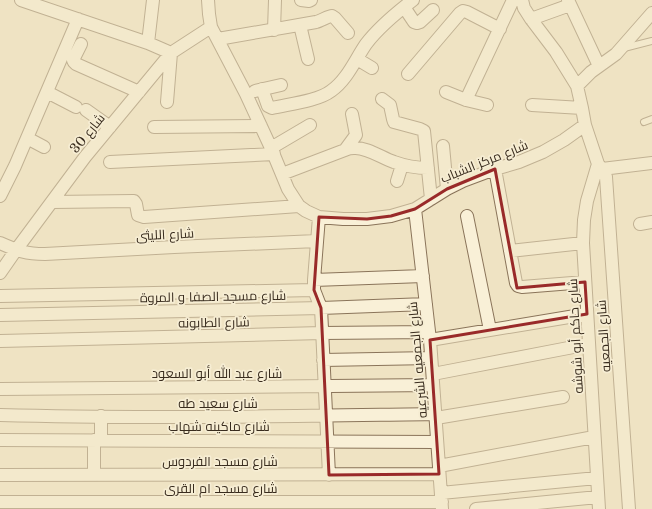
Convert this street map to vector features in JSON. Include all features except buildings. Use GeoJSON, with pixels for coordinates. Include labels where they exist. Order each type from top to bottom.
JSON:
{"type":"FeatureCollection","features":[{"type":"Feature","properties":{"kind":"street"},"geometry":{"type":"LineString","coordinates":[[21,0],[148,43],[171,53],[167,102]]}},
{"type":"Feature","properties":{"kind":"street"},"geometry":{"type":"LineString","coordinates":[[148,43],[153,0]]}},
{"type":"Feature","properties":{"kind":"street"},"geometry":{"type":"LineString","coordinates":[[208,0],[211,27],[246,94],[288,190],[299,206]]}},
{"type":"Feature","properties":{"kind":"street"},"geometry":{"type":"LineString","coordinates":[[274,30],[275,0]]}},
{"type":"Feature","properties":{"kind":"street"},"geometry":{"type":"LineString","coordinates":[[301,0],[310,0]]}},
{"type":"Feature","properties":{"kind":"street"},"geometry":{"type":"LineString","coordinates":[[466,100],[513,0]]}},
{"type":"Feature","properties":{"kind":"street","name":"شارع الجمعيه"},"geometry":{"type":"LineString","coordinates":[[522,0],[524,8],[531,20],[556,52],[577,86],[585,125],[600,166],[606,177],[629,509]]}},
{"type":"Feature","properties":{"kind":"street"},"geometry":{"type":"LineString","coordinates":[[531,20],[569,2],[599,66]]}},
{"type":"Feature","properties":{"kind":"street"},"geometry":{"type":"LineString","coordinates":[[262,89],[268,106],[272,108],[319,98],[331,92],[340,83],[366,44],[382,26],[409,4],[414,22],[417,23],[433,10]]}},
{"type":"Feature","properties":{"kind":"street"},"geometry":{"type":"LineString","coordinates":[[408,74],[463,11],[500,29]]}},
{"type":"Feature","properties":{"kind":"street"},"geometry":{"type":"LineString","coordinates":[[577,86],[591,72],[616,54],[652,13]]}},
{"type":"Feature","properties":{"kind":"street"},"geometry":{"type":"LineString","coordinates":[[218,39],[316,22],[329,16],[332,16],[348,33]]}},
{"type":"Feature","properties":{"kind":"street"},"geometry":{"type":"LineString","coordinates":[[1,191],[27,138],[78,19]]}},
{"type":"Feature","properties":{"kind":"street"},"geometry":{"type":"LineString","coordinates":[[300,25],[308,59]]}},
{"type":"Feature","properties":{"kind":"street","name":"شارع 30"},"geometry":{"type":"LineString","coordinates":[[0,273],[85,157],[171,53],[211,27]]}},
{"type":"Feature","properties":{"kind":"street"},"geometry":{"type":"LineString","coordinates":[[81,44],[74,60],[76,64],[139,92]]}},
{"type":"Feature","properties":{"kind":"street"},"geometry":{"type":"LineString","coordinates":[[357,59],[372,68]]}},
{"type":"Feature","properties":{"kind":"street"},"geometry":{"type":"LineString","coordinates":[[246,94],[281,84]]}},
{"type":"Feature","properties":{"kind":"street"},"geometry":{"type":"LineString","coordinates":[[47,92],[81,108],[110,127]]}},
{"type":"Feature","properties":{"kind":"street"},"geometry":{"type":"LineString","coordinates":[[446,92],[466,100],[487,105]]}},
{"type":"Feature","properties":{"kind":"street"},"geometry":{"type":"LineString","coordinates":[[382,99],[390,105],[394,122],[420,129],[424,132],[431,199]]}},
{"type":"Feature","properties":{"kind":"street"},"geometry":{"type":"LineString","coordinates":[[532,105],[582,108]]}},
{"type":"Feature","properties":{"kind":"street"},"geometry":{"type":"LineString","coordinates":[[345,150],[356,135],[352,114]]}},
{"type":"Feature","properties":{"kind":"street"},"geometry":{"type":"LineString","coordinates":[[110,162],[272,151],[310,125]]}},
{"type":"Feature","properties":{"kind":"street","name":"شارع مركز الشباب"},"geometry":{"type":"LineString","coordinates":[[299,206],[306,211],[319,216],[343,219],[367,219],[391,216],[415,209],[447,189],[462,182],[543,152],[564,140],[585,125]]}},
{"type":"Feature","properties":{"kind":"street"},"geometry":{"type":"LineString","coordinates":[[154,127],[261,126]]}},
{"type":"Feature","properties":{"kind":"street"},"geometry":{"type":"LineString","coordinates":[[27,138],[44,147]]}},
{"type":"Feature","properties":{"kind":"street"},"geometry":{"type":"LineString","coordinates":[[442,146],[447,189]]}},
{"type":"Feature","properties":{"kind":"street"},"geometry":{"type":"LineString","coordinates":[[282,174],[354,148],[360,148],[373,152],[402,165],[428,168]]}},
{"type":"Feature","properties":{"kind":"street"},"geometry":{"type":"LineString","coordinates":[[600,166],[652,163]]}},
{"type":"Feature","properties":{"kind":"street"},"geometry":{"type":"LineString","coordinates":[[397,181],[402,165]]}},
{"type":"Feature","properties":{"kind":"street","name":"شارع حاكم أبو شوشه"},"geometry":{"type":"LineString","coordinates":[[598,503],[583,243],[587,201],[600,166]]}},
{"type":"Feature","properties":{"kind":"street"},"geometry":{"type":"LineString","coordinates":[[495,169],[516,283],[518,286],[522,287],[585,282]]}},
{"type":"Feature","properties":{"kind":"street"},"geometry":{"type":"LineString","coordinates":[[52,202],[134,201],[138,214],[141,216],[299,206]]}},
{"type":"Feature","properties":{"kind":"street","name":"شارع الجمعيه الشرعيه"},"geometry":{"type":"LineString","coordinates":[[415,209],[430,336],[442,501]]}},
{"type":"Feature","properties":{"kind":"street"},"geometry":{"type":"LineString","coordinates":[[319,216],[314,285],[321,308],[329,475]]}},
{"type":"Feature","properties":{"kind":"street"},"geometry":{"type":"LineString","coordinates":[[467,216],[490,330]]}},
{"type":"Feature","properties":{"kind":"street","name":"شارع الليثى"},"geometry":{"type":"LineString","coordinates":[[0,243],[16,250],[32,254],[45,254],[317,241]]}},
{"type":"Feature","properties":{"kind":"street"},"geometry":{"type":"LineString","coordinates":[[510,251],[583,243]]}},
{"type":"Feature","properties":{"kind":"street"},"geometry":{"type":"LineString","coordinates":[[0,296],[314,285],[423,276]]}},
{"type":"Feature","properties":{"kind":"street","name":"شارع مسجد الصفا و المروة"},"geometry":{"type":"LineString","coordinates":[[0,315],[321,308],[426,304]]}},
{"type":"Feature","properties":{"kind":"street","name":"شارع الطابونه"},"geometry":{"type":"LineString","coordinates":[[0,341],[322,333],[430,336],[490,330],[587,314]]}},
{"type":"Feature","properties":{"kind":"street","name":"شارع عبد الله أبو السعود"},"geometry":{"type":"LineString","coordinates":[[0,389],[325,386],[433,380],[589,344]]}},
{"type":"Feature","properties":{"kind":"street"},"geometry":{"type":"LineString","coordinates":[[323,360],[431,358]]}},
{"type":"Feature","properties":{"kind":"street","name":"شارع سعيد طه"},"geometry":{"type":"LineString","coordinates":[[0,415],[248,417],[435,416],[562,397]]}},
{"type":"Feature","properties":{"kind":"street"},"geometry":{"type":"LineString","coordinates":[[94,475],[101,416]]}},
{"type":"Feature","properties":{"kind":"street","name":"شارع مسجد الفردوس"},"geometry":{"type":"LineString","coordinates":[[0,475],[329,475],[439,470],[594,437]]}},
{"type":"Feature","properties":{"kind":"street","name":"شارع ماكينه شهاب"},"geometry":{"type":"LineString","coordinates":[[0,440],[437,442]]}},
{"type":"Feature","properties":{"kind":"street","name":"شارع مسجد ام القرى"},"geometry":{"type":"LineString","coordinates":[[0,502],[442,501],[597,478]]}},
{"type":"Feature","properties":{"kind":"street"},"geometry":{"type":"LineString","coordinates":[[476,509],[598,503]]}},
{"type":"Feature","properties":{"kind":"lane"},"geometry":{"type":"LineString","coordinates":[[622,48],[652,41]]}},
{"type":"Feature","properties":{"kind":"lane"},"geometry":{"type":"LineString","coordinates":[[644,122],[652,119]]}},
{"type":"Feature","properties":{"kind":"highlighted area"},"geometry":{"type":"Polygon","coordinates":[[[495,169],[517,288],[585,282],[587,314],[430,340],[439,474],[329,475],[321,308],[314,290],[319,217],[367,219],[391,216],[415,209],[447,189],[495,169]]]}}]}
